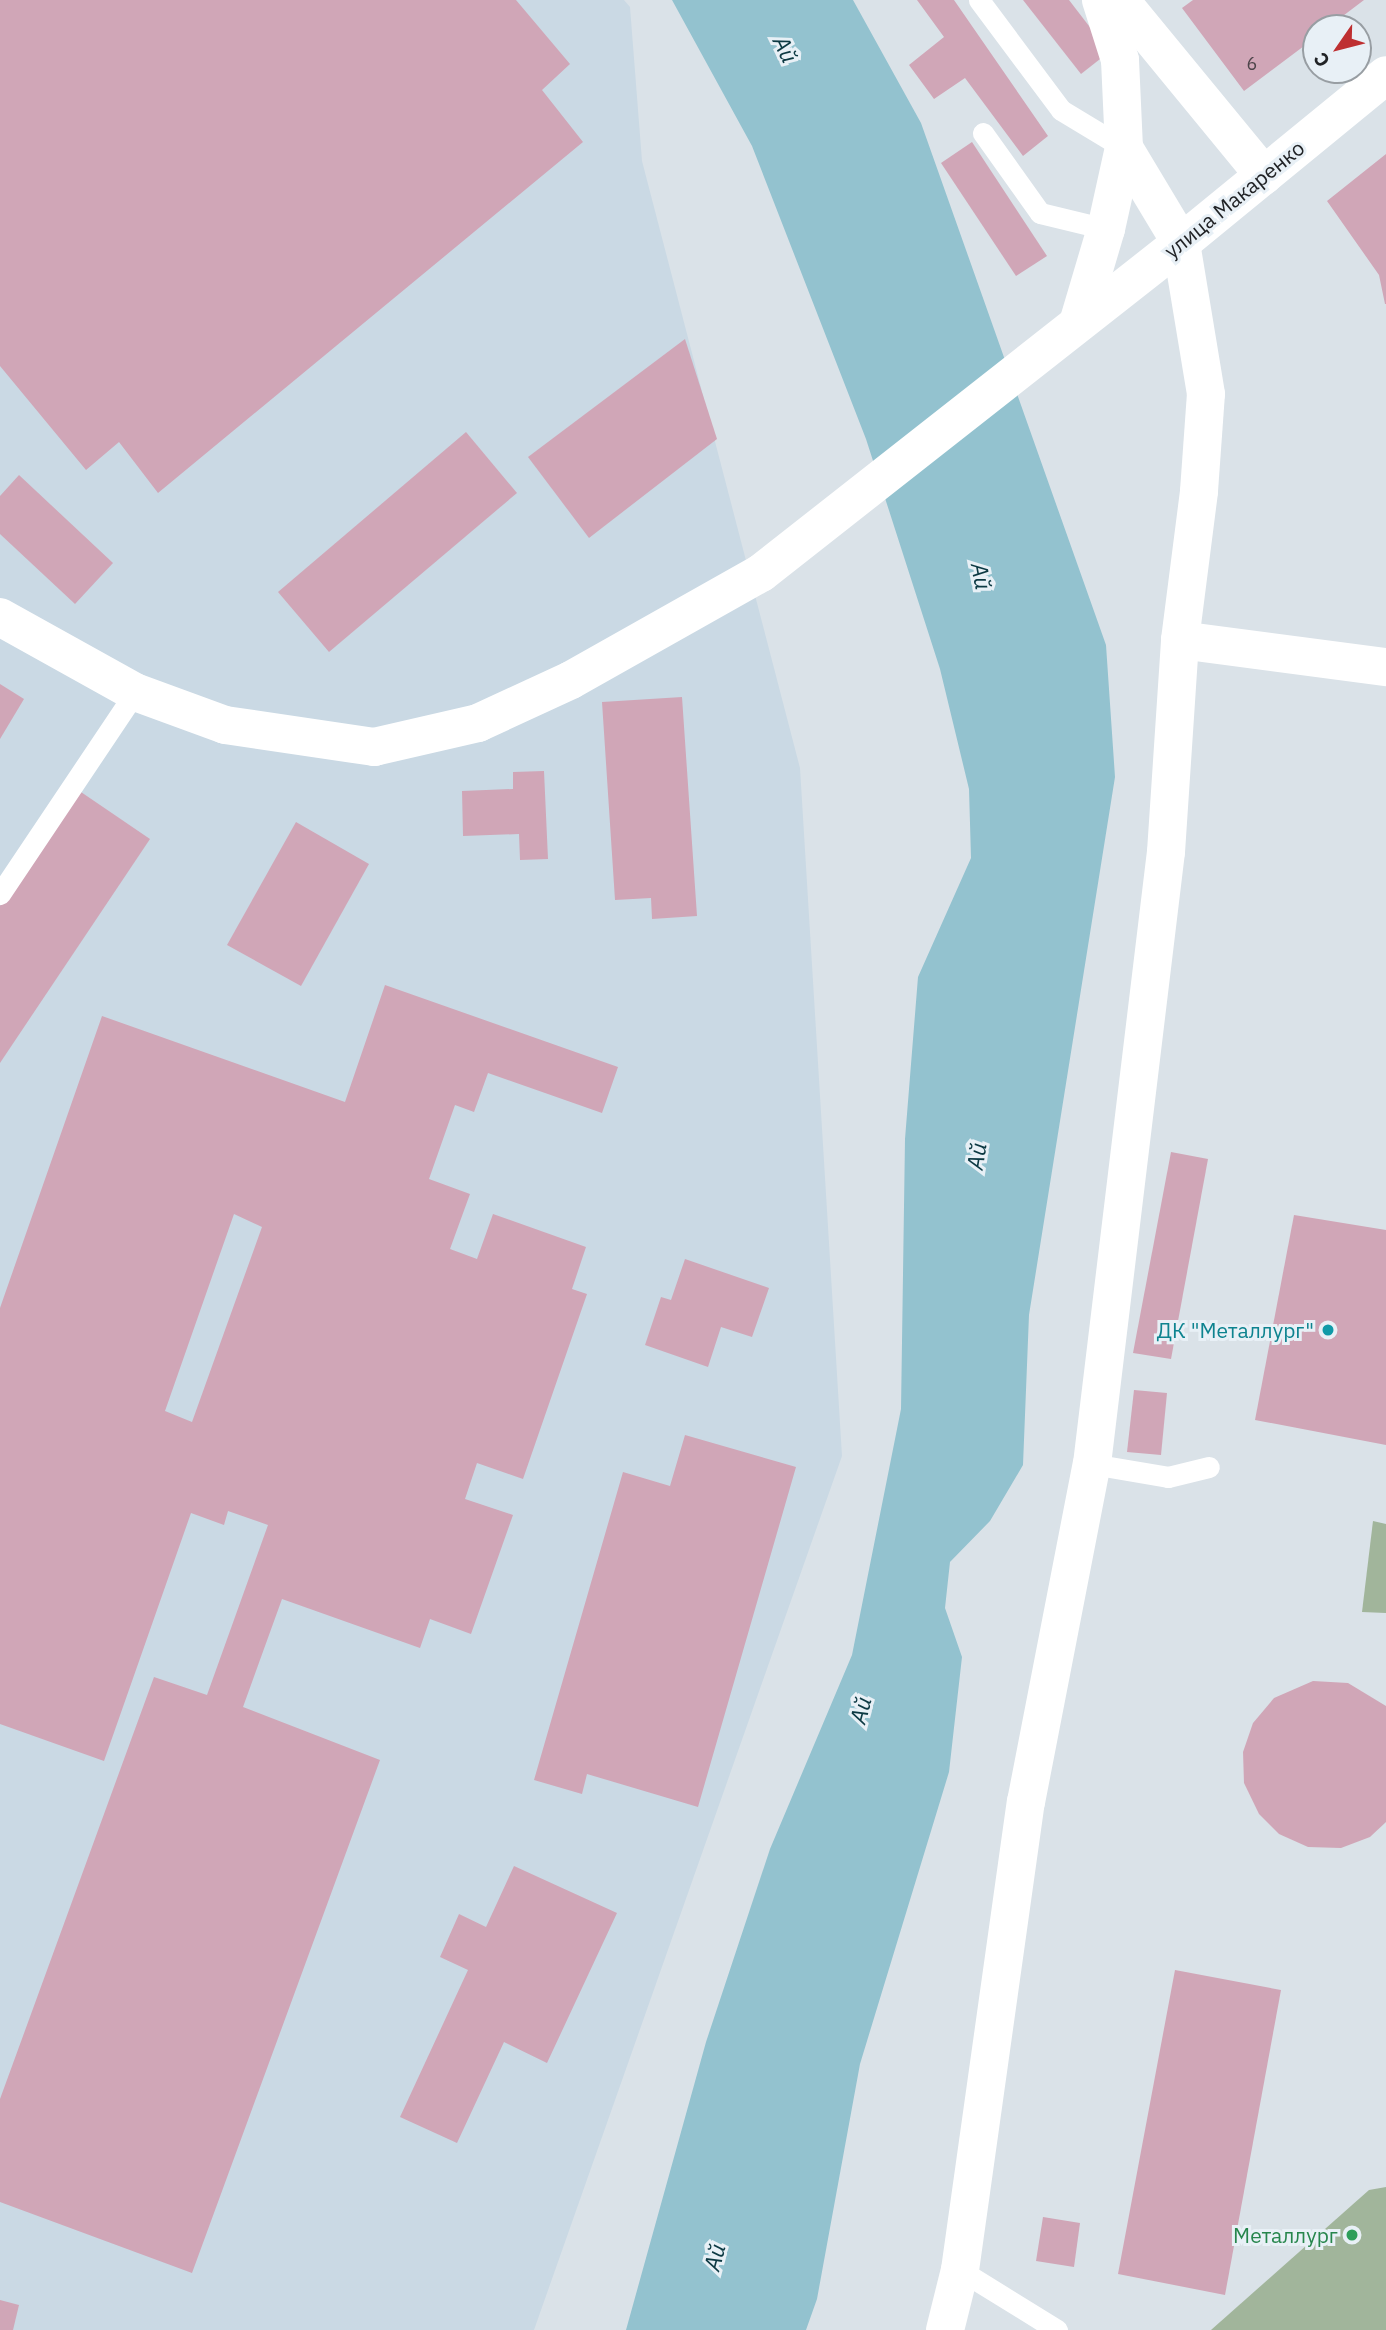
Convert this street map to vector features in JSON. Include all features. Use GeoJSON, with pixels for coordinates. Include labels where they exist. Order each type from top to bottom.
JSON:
{"type":"FeatureCollection","features":[{"type":"Feature","properties":{"kind":"street"},"geometry":{"type":"LineString","coordinates":[[1065,331],[1107,229],[1124,148],[1120,60],[1101,0]]}},
{"type":"Feature","properties":{"kind":"street"},"geometry":{"type":"LineString","coordinates":[[1120,0],[1264,175]]}},
{"type":"Feature","properties":{"kind":"street","name":"улица Макаренко"},"geometry":{"type":"LineString","coordinates":[[0,617],[135,692],[225,725],[374,747],[478,723],[571,680],[761,573],[1065,331],[1181,243],[1386,75]]}},
{"type":"Feature","properties":{"kind":"street"},"geometry":{"type":"LineString","coordinates":[[945,2330],[960,2270],[1026,1802],[1092,1464],[1166,852],[1180,640],[1199,491],[1206,394],[1181,243],[1124,148]]}},
{"type":"Feature","properties":{"kind":"street"},"geometry":{"type":"LineString","coordinates":[[1180,640],[1386,667]]}},
{"type":"Feature","properties":{"kind":"lane"},"geometry":{"type":"LineString","coordinates":[[978,0],[1060,110],[1124,148]]}},
{"type":"Feature","properties":{"kind":"lane"},"geometry":{"type":"LineString","coordinates":[[983,133],[1040,213],[1107,229]]}},
{"type":"Feature","properties":{"kind":"lane"},"geometry":{"type":"LineString","coordinates":[[0,894],[135,692]]}},
{"type":"Feature","properties":{"kind":"lane"},"geometry":{"type":"LineString","coordinates":[[1092,1464],[1168,1478],[1209,1467]]}},
{"type":"Feature","properties":{"kind":"lane"},"geometry":{"type":"LineString","coordinates":[[960,2270],[1057,2330]]}},
{"type":"Feature","properties":{"kind":"shaded area"},"geometry":{"type":"Polygon","coordinates":[[[0,0],[624,0],[630,7],[642,161],[800,768],[842,1456],[534,2330],[0,2330],[0,0]]]}},
{"type":"Feature","properties":{"kind":"green space"},"geometry":{"type":"Polygon","coordinates":[[[1373,1521],[1386,1524],[1386,1613],[1362,1612],[1373,1521]]]}},
{"type":"Feature","properties":{"kind":"green space","name":"Металлург"},"geometry":{"type":"Polygon","coordinates":[[[1386,2187],[1386,2330],[1211,2330],[1369,2190],[1386,2187]]]}},
{"type":"Feature","properties":{"kind":"water","name":"Ай"},"geometry":{"type":"Polygon","coordinates":[[[672,0],[853,0],[921,123],[1106,645],[1115,777],[1029,1315],[1023,1465],[990,1521],[950,1562],[945,1608],[962,1657],[949,1772],[860,2064],[817,2299],[806,2330],[626,2330],[706,2042],[770,1849],[852,1655],[901,1409],[905,1139],[918,977],[971,858],[969,789],[940,669],[866,439],[752,146],[672,0]]]}},
{"type":"Feature","properties":{"kind":"building"},"geometry":{"type":"Polygon","coordinates":[[[0,0],[516,0],[570,64],[542,90],[583,142],[158,493],[119,442],[86,470],[0,366],[0,0]]]}},
{"type":"Feature","properties":{"kind":"building"},"geometry":{"type":"Polygon","coordinates":[[[917,0],[954,0],[1048,136],[1023,156],[965,78],[934,99],[909,65],[944,37],[917,0]]]}},
{"type":"Feature","properties":{"kind":"building"},"geometry":{"type":"Polygon","coordinates":[[[1023,0],[1069,0],[1109,52],[1081,74],[1023,0]]]}},
{"type":"Feature","properties":{"kind":"building"},"geometry":{"type":"Polygon","coordinates":[[[1193,0],[1364,0],[1346,14],[1302,14],[1302,48],[1244,91],[1182,8],[1193,0]]]}},
{"type":"Feature","properties":{"kind":"building"},"geometry":{"type":"Polygon","coordinates":[[[972,142],[1047,256],[1016,276],[941,163],[972,142]]]}},
{"type":"Feature","properties":{"kind":"building"},"geometry":{"type":"Polygon","coordinates":[[[1386,154],[1385,304],[1379,275],[1327,201],[1386,154]]]}},
{"type":"Feature","properties":{"kind":"building"},"geometry":{"type":"Polygon","coordinates":[[[685,339],[717,439],[589,538],[528,457],[685,339]]]}},
{"type":"Feature","properties":{"kind":"building"},"geometry":{"type":"Polygon","coordinates":[[[466,432],[517,493],[329,652],[278,592],[466,432]]]}},
{"type":"Feature","properties":{"kind":"building"},"geometry":{"type":"Polygon","coordinates":[[[19,475],[113,563],[75,604],[0,534],[0,496],[19,475]]]}},
{"type":"Feature","properties":{"kind":"building"},"geometry":{"type":"Polygon","coordinates":[[[0,684],[24,699],[0,739],[0,684]]]}},
{"type":"Feature","properties":{"kind":"building"},"geometry":{"type":"Polygon","coordinates":[[[682,697],[697,916],[652,919],[651,898],[615,900],[602,702],[682,697]]]}},
{"type":"Feature","properties":{"kind":"building"},"geometry":{"type":"Polygon","coordinates":[[[544,771],[548,859],[520,860],[519,834],[463,836],[462,791],[513,789],[513,772],[544,771]]]}},
{"type":"Feature","properties":{"kind":"building"},"geometry":{"type":"Polygon","coordinates":[[[78,790],[150,839],[0,1063],[0,906],[78,790]]]}},
{"type":"Feature","properties":{"kind":"building"},"geometry":{"type":"Polygon","coordinates":[[[296,822],[369,864],[301,986],[227,945],[296,822]]]}},
{"type":"Feature","properties":{"kind":"building"},"geometry":{"type":"Polygon","coordinates":[[[385,985],[618,1067],[602,1113],[488,1073],[474,1112],[455,1105],[429,1179],[470,1194],[450,1249],[477,1259],[493,1214],[586,1247],[572,1289],[587,1294],[523,1479],[477,1463],[465,1499],[513,1515],[471,1634],[430,1619],[420,1648],[282,1599],[243,1707],[380,1760],[192,2273],[0,2202],[0,2099],[154,1677],[207,1695],[268,1525],[228,1511],[224,1525],[191,1513],[104,1761],[0,1724],[0,1308],[102,1016],[345,1102],[385,985]],[[234,1214],[165,1411],[192,1422],[262,1227],[234,1214]]]}},
{"type":"Feature","properties":{"kind":"building"},"geometry":{"type":"Polygon","coordinates":[[[1171,1152],[1208,1159],[1171,1359],[1133,1353],[1171,1152]]]}},
{"type":"Feature","properties":{"kind":"building","name":"ДК \"Металлург\""},"geometry":{"type":"Polygon","coordinates":[[[1294,1215],[1386,1230],[1386,1445],[1255,1420],[1294,1215]]]}},
{"type":"Feature","properties":{"kind":"building"},"geometry":{"type":"Polygon","coordinates":[[[685,1259],[769,1288],[752,1337],[721,1327],[708,1367],[645,1345],[661,1297],[671,1300],[685,1259]]]}},
{"type":"Feature","properties":{"kind":"building"},"geometry":{"type":"Polygon","coordinates":[[[1134,1390],[1167,1393],[1161,1455],[1127,1452],[1134,1390]]]}},
{"type":"Feature","properties":{"kind":"building"},"geometry":{"type":"Polygon","coordinates":[[[685,1435],[796,1467],[698,1807],[587,1774],[582,1794],[534,1780],[623,1472],[670,1486],[685,1435]]]}},
{"type":"Feature","properties":{"kind":"building"},"geometry":{"type":"Polygon","coordinates":[[[1313,1681],[1348,1683],[1386,1706],[1386,1822],[1370,1837],[1341,1848],[1308,1847],[1279,1834],[1259,1814],[1244,1783],[1243,1752],[1253,1723],[1274,1698],[1313,1681]]]}},
{"type":"Feature","properties":{"kind":"building"},"geometry":{"type":"Polygon","coordinates":[[[514,1866],[617,1913],[547,2063],[504,2042],[457,2143],[400,2117],[468,1970],[440,1957],[459,1914],[486,1927],[514,1866]]]}},
{"type":"Feature","properties":{"kind":"building"},"geometry":{"type":"Polygon","coordinates":[[[1175,1970],[1281,1990],[1225,2295],[1118,2274],[1175,1970]]]}},
{"type":"Feature","properties":{"kind":"building"},"geometry":{"type":"Polygon","coordinates":[[[1043,2217],[1080,2223],[1074,2267],[1036,2261],[1043,2217]]]}},
{"type":"Feature","properties":{"kind":"building"},"geometry":{"type":"Polygon","coordinates":[[[0,2300],[19,2305],[13,2330],[0,2330],[0,2300]]]}},
{"type":"Feature","properties":{"kind":"place","name":"ДК \"Металлург\""},"geometry":{"type":"Point","coordinates":[1328,1330]}},
{"type":"Feature","properties":{"kind":"place","name":"Металлург"},"geometry":{"type":"Point","coordinates":[1352,2235]}}]}
